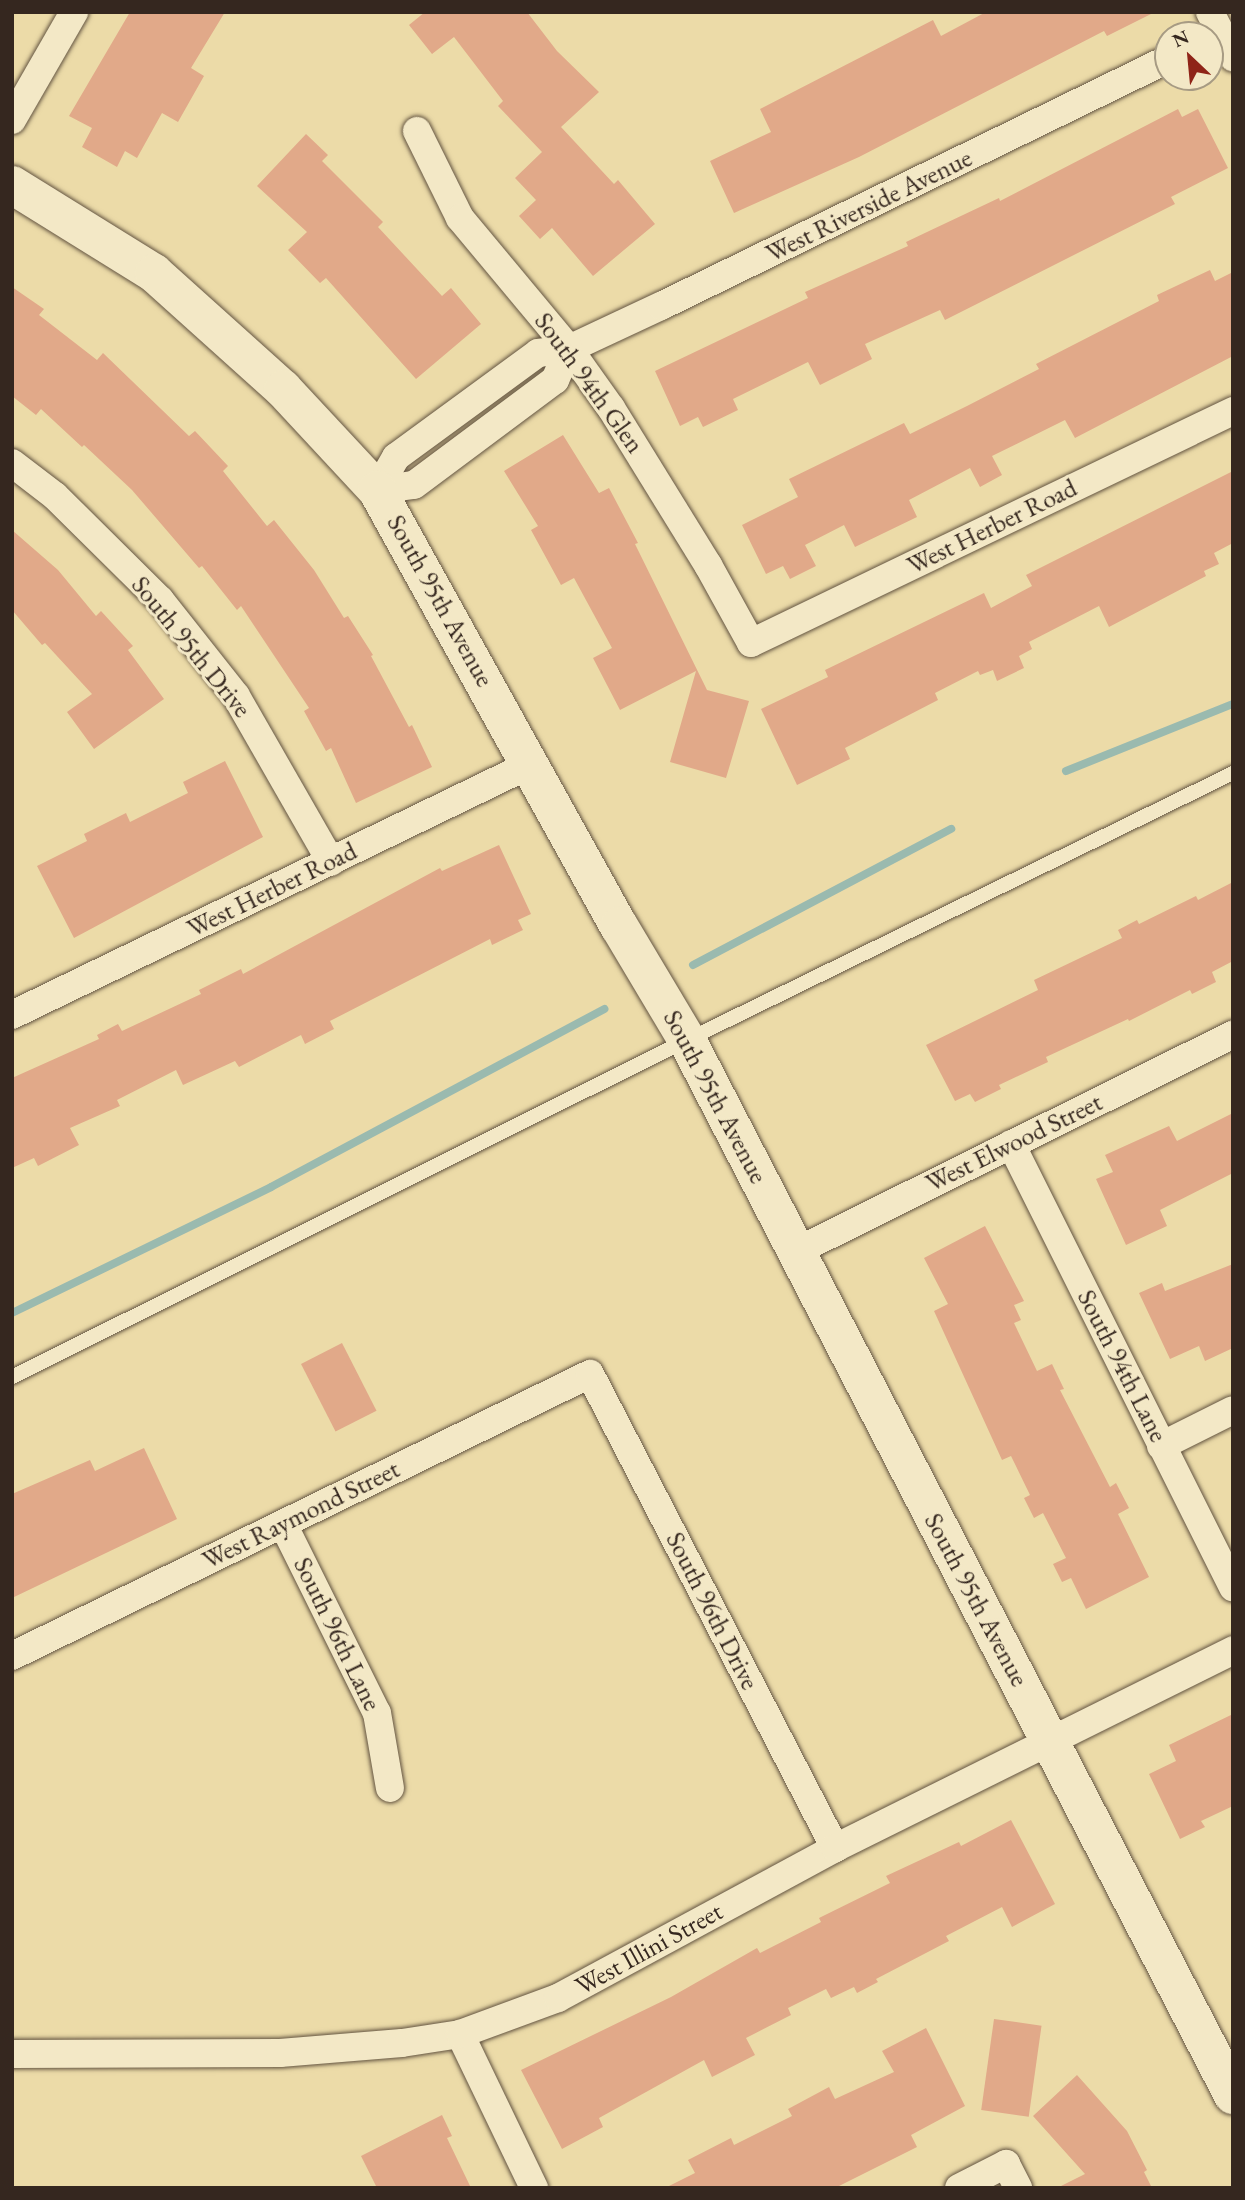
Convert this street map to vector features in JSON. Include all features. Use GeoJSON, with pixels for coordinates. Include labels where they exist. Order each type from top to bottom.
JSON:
{"type":"FeatureCollection","features":[{"type":"Feature","properties":{"kind":"street"},"geometry":{"type":"LineString","coordinates":[[12,120],[74,12]]}},
{"type":"Feature","properties":{"kind":"street","name":"West Riverside Avenue"},"geometry":{"type":"LineString","coordinates":[[569,349],[897,193],[1154,66]]}},
{"type":"Feature","properties":{"kind":"street","name":"South 94th Glen"},"geometry":{"type":"LineString","coordinates":[[417,131],[460,218],[569,349],[655,476],[751,643]]}},
{"type":"Feature","properties":{"kind":"street","name":"South 95th Avenue"},"geometry":{"type":"LineString","coordinates":[[12,185],[154,272],[284,390],[377,490],[687,1040],[1233,2095]]}},
{"type":"Feature","properties":{"kind":"street"},"geometry":{"type":"LineString","coordinates":[[377,490],[414,485],[555,380],[569,349]]}},
{"type":"Feature","properties":{"kind":"street","name":"West Herber Road"},"geometry":{"type":"LineString","coordinates":[[751,643],[1233,411]]}},
{"type":"Feature","properties":{"kind":"street","name":"South 95th Drive"},"geometry":{"type":"LineString","coordinates":[[12,463],[55,496],[169,611],[236,696],[331,862]]}},
{"type":"Feature","properties":{"kind":"street","name":"West Herber Road"},"geometry":{"type":"LineString","coordinates":[[12,1015],[531,764]]}},
{"type":"Feature","properties":{"kind":"street","name":"West Elwood Street"},"geometry":{"type":"LineString","coordinates":[[795,1252],[1233,1035]]}},
{"type":"Feature","properties":{"kind":"street","name":"South 94th Lane"},"geometry":{"type":"LineString","coordinates":[[1011,1144],[1233,1588]]}},
{"type":"Feature","properties":{"kind":"street","name":"West Raymond Street"},"geometry":{"type":"LineString","coordinates":[[12,1656],[590,1374]]}},
{"type":"Feature","properties":{"kind":"street","name":"South 96th Drive"},"geometry":{"type":"LineString","coordinates":[[590,1374],[835,1848]]}},
{"type":"Feature","properties":{"kind":"street"},"geometry":{"type":"LineString","coordinates":[[1161,1446],[1233,1410]]}},
{"type":"Feature","properties":{"kind":"street","name":"South 96th Lane"},"geometry":{"type":"LineString","coordinates":[[283,1524],[377,1713],[390,1788]]}},
{"type":"Feature","properties":{"kind":"street","name":"West Illini Street"},"geometry":{"type":"LineString","coordinates":[[12,2054],[280,2053],[402,2043],[460,2034],[558,1998],[835,1848],[1233,1650]]}},
{"type":"Feature","properties":{"kind":"street"},"geometry":{"type":"LineString","coordinates":[[460,2034],[534,2188]]}},
{"type":"Feature","properties":{"kind":"street"},"geometry":{"type":"LineString","coordinates":[[959,2188],[1012,2176]]}},
{"type":"Feature","properties":{"kind":"lane"},"geometry":{"type":"LineString","coordinates":[[12,1377],[687,1040],[1233,773]]}},
{"type":"Feature","properties":{"kind":"building"},"geometry":{"type":"Polygon","coordinates":[[[130,12],[225,12],[191,68],[204,76],[178,122],[162,113],[137,158],[125,151],[117,167],[82,147],[92,128],[69,116],[130,12]]]}},
{"type":"Feature","properties":{"kind":"building"},"geometry":{"type":"Polygon","coordinates":[[[425,12],[527,12],[557,51],[599,92],[561,127],[614,184],[618,180],[655,224],[593,276],[552,228],[540,239],[519,216],[536,200],[515,178],[542,152],[498,106],[503,101],[454,37],[432,54],[409,25],[425,12]]]}},
{"type":"Feature","properties":{"kind":"building"},"geometry":{"type":"Polygon","coordinates":[[[986,12],[1155,12],[1107,36],[1104,31],[859,157],[734,213],[710,161],[771,132],[760,109],[933,20],[941,36],[986,12]]]}},
{"type":"Feature","properties":{"kind":"building"},"geometry":{"type":"Polygon","coordinates":[[[1178,109],[1182,117],[1198,109],[1228,168],[1171,197],[1175,204],[945,320],[940,310],[865,344],[872,359],[820,385],[808,362],[733,399],[738,410],[703,427],[698,417],[680,426],[655,371],[808,298],[805,292],[908,246],[906,242],[999,198],[1000,201],[1178,109]]]}},
{"type":"Feature","properties":{"kind":"building"},"geometry":{"type":"Polygon","coordinates":[[[306,134],[328,155],[322,161],[383,222],[378,227],[442,296],[451,288],[481,324],[416,379],[326,278],[320,283],[288,250],[307,232],[257,186],[306,134]]]}},
{"type":"Feature","properties":{"kind":"building"},"geometry":{"type":"Polygon","coordinates":[[[1210,270],[1215,281],[1233,272],[1233,356],[1075,438],[1065,420],[992,456],[1002,475],[980,487],[970,468],[909,500],[917,517],[855,547],[844,525],[805,545],[816,566],[790,579],[783,566],[766,574],[742,525],[798,497],[789,479],[904,423],[910,434],[967,406],[1039,369],[1036,364],[1159,301],[1157,295],[1210,270]]]}},
{"type":"Feature","properties":{"kind":"building"},"geometry":{"type":"Polygon","coordinates":[[[12,287],[44,309],[39,315],[97,360],[103,353],[189,436],[195,431],[228,466],[223,471],[267,526],[274,520],[314,570],[344,618],[348,616],[373,655],[371,656],[409,727],[412,725],[432,767],[356,803],[331,748],[326,751],[304,711],[309,708],[241,606],[237,610],[202,566],[199,568],[132,490],[84,445],[82,447],[41,409],[36,415],[12,396],[12,287]]]}},
{"type":"Feature","properties":{"kind":"building"},"geometry":{"type":"Polygon","coordinates":[[[563,435],[599,493],[609,488],[707,690],[749,701],[726,778],[670,762],[696,671],[620,710],[593,658],[612,648],[574,578],[561,585],[531,530],[538,526],[504,471],[563,435]]]}},
{"type":"Feature","properties":{"kind":"building"},"geometry":{"type":"Polygon","coordinates":[[[1233,471],[1233,543],[1214,553],[1219,564],[1204,571],[1206,576],[1109,627],[1099,606],[1029,642],[1032,649],[1019,656],[1024,668],[997,681],[993,670],[980,675],[978,671],[935,693],[938,700],[845,748],[850,759],[797,785],[761,709],[828,677],[825,670],[984,593],[991,608],[1032,586],[1026,575],[1233,471]]]}},
{"type":"Feature","properties":{"kind":"building"},"geometry":{"type":"Polygon","coordinates":[[[12,530],[58,570],[96,616],[101,611],[133,646],[128,650],[164,699],[94,749],[67,712],[92,694],[45,643],[42,645],[12,610],[12,530]]]}},
{"type":"Feature","properties":{"kind":"building"},"geometry":{"type":"Polygon","coordinates":[[[225,761],[263,837],[74,938],[37,866],[87,841],[84,834],[126,813],[130,822],[188,793],[183,782],[225,761]]]}},
{"type":"Feature","properties":{"kind":"building"},"geometry":{"type":"Polygon","coordinates":[[[499,845],[531,914],[518,920],[523,930],[492,945],[490,939],[330,1021],[334,1029],[305,1044],[301,1035],[239,1067],[235,1061],[183,1085],[176,1070],[117,1100],[120,1106],[70,1128],[79,1145],[38,1166],[34,1158],[12,1168],[12,1078],[99,1039],[97,1035],[118,1024],[122,1031],[201,994],[199,990],[241,969],[243,974],[440,868],[442,871],[499,845]]]}},
{"type":"Feature","properties":{"kind":"building"},"geometry":{"type":"Polygon","coordinates":[[[1233,882],[1233,961],[1212,972],[1216,982],[1192,994],[1190,990],[1129,1021],[1128,1019],[1046,1057],[1048,1062],[999,1085],[1001,1089],[975,1102],[970,1094],[955,1101],[926,1045],[1038,990],[1034,980],[1122,938],[1118,930],[1137,920],[1139,924],[1196,896],[1198,900],[1233,882]]]}},
{"type":"Feature","properties":{"kind":"building"},"geometry":{"type":"Polygon","coordinates":[[[1233,1113],[1233,1173],[1160,1210],[1167,1226],[1126,1245],[1096,1179],[1113,1172],[1105,1155],[1169,1126],[1177,1141],[1233,1113]]]}},
{"type":"Feature","properties":{"kind":"building"},"geometry":{"type":"Polygon","coordinates":[[[985,1226],[1024,1301],[1014,1305],[1021,1320],[1014,1323],[1037,1371],[1052,1364],[1064,1389],[1060,1390],[1110,1487],[1116,1483],[1129,1508],[1118,1514],[1149,1577],[1086,1609],[1071,1578],[1062,1582],[1053,1564],[1066,1558],[1043,1513],[1034,1518],[1024,1498],[1030,1495],[1011,1456],[1002,1460],[934,1311],[948,1304],[924,1258],[985,1226]]]}},
{"type":"Feature","properties":{"kind":"building"},"geometry":{"type":"Polygon","coordinates":[[[1233,1264],[1233,1348],[1205,1361],[1199,1346],[1170,1359],[1139,1293],[1162,1283],[1165,1291],[1233,1264]]]}},
{"type":"Feature","properties":{"kind":"building"},"geometry":{"type":"Polygon","coordinates":[[[342,1343],[377,1411],[336,1432],[301,1364],[342,1343]]]}},
{"type":"Feature","properties":{"kind":"building"},"geometry":{"type":"Polygon","coordinates":[[[144,1448],[177,1519],[12,1598],[12,1494],[90,1460],[95,1471],[144,1448]]]}},
{"type":"Feature","properties":{"kind":"building"},"geometry":{"type":"Polygon","coordinates":[[[1233,1714],[1233,1806],[1201,1821],[1205,1827],[1180,1839],[1149,1774],[1176,1761],[1169,1745],[1233,1714]]]}},
{"type":"Feature","properties":{"kind":"building"},"geometry":{"type":"Polygon","coordinates":[[[1011,1820],[1055,1904],[1012,1927],[1002,1907],[946,1936],[949,1941],[876,1979],[878,1982],[857,1993],[854,1987],[831,1998],[826,1989],[788,2008],[791,2015],[746,2038],[755,2055],[712,2077],[704,2060],[599,2118],[603,2127],[562,2149],[521,2070],[671,1997],[757,1948],[760,1953],[821,1922],[819,1918],[890,1883],[886,1876],[959,1842],[961,1846],[1011,1820]]]}},
{"type":"Feature","properties":{"kind":"building"},"geometry":{"type":"Polygon","coordinates":[[[994,2019],[1042,2026],[1029,2117],[981,2110],[994,2019]]]}},
{"type":"Feature","properties":{"kind":"building"},"geometry":{"type":"Polygon","coordinates":[[[926,2028],[965,2106],[911,2135],[917,2147],[835,2188],[665,2188],[695,2173],[688,2160],[731,2138],[734,2145],[792,2116],[788,2109],[829,2087],[835,2099],[894,2072],[882,2051],[926,2028]]]}},
{"type":"Feature","properties":{"kind":"building"},"geometry":{"type":"Polygon","coordinates":[[[1077,2075],[1127,2131],[1147,2170],[1144,2172],[1152,2188],[1057,2188],[1085,2174],[1033,2116],[1077,2075]]]}},
{"type":"Feature","properties":{"kind":"building"},"geometry":{"type":"Polygon","coordinates":[[[442,2115],[452,2136],[447,2138],[471,2188],[377,2188],[361,2156],[442,2115]]]}},
{"type":"Feature","properties":{"kind":"waterway"},"geometry":{"type":"LineString","coordinates":[[1066,771],[1233,704]]}},
{"type":"Feature","properties":{"kind":"waterway"},"geometry":{"type":"LineString","coordinates":[[693,965],[951,829]]}},
{"type":"Feature","properties":{"kind":"waterway"},"geometry":{"type":"LineString","coordinates":[[12,1313],[271,1187],[604,1009]]}}]}
